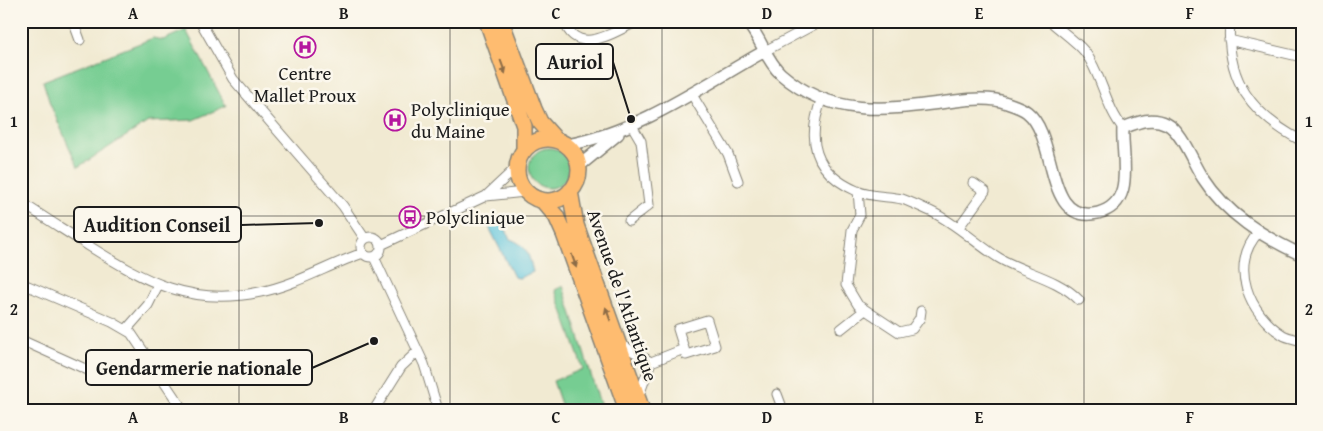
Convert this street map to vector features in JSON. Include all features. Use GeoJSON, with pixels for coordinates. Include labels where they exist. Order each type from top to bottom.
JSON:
{"type":"FeatureCollection","features":[{"type":"Feature","properties":{"kind":"main road"},"geometry":{"type":"LineString","coordinates":[[487,21],[524,126],[524,151],[518,166],[520,183],[525,192],[542,200],[552,200],[570,191],[578,175],[579,166],[573,151],[540,122],[501,21]]}},
{"type":"Feature","properties":{"kind":"main road"},"geometry":{"type":"LineString","coordinates":[[524,151],[539,141],[562,143]]}},
{"type":"Feature","properties":{"kind":"main road","name":"Avenue de l'Atlantique"},"geometry":{"type":"LineString","coordinates":[[570,191],[576,225],[618,343],[636,406]]}},
{"type":"Feature","properties":{"kind":"main road","name":"Avenue de l'Atlantique"},"geometry":{"type":"LineString","coordinates":[[542,200],[556,216],[636,406]]}},
{"type":"Feature","properties":{"kind":"street"},"geometry":{"type":"LineString","coordinates":[[73,21],[80,40]]}},
{"type":"Feature","properties":{"kind":"street"},"geometry":{"type":"LineString","coordinates":[[200,21],[233,79],[343,206],[366,239]]}},
{"type":"Feature","properties":{"kind":"street"},"geometry":{"type":"LineString","coordinates":[[564,21],[571,34],[578,40],[590,42],[638,21]]}},
{"type":"Feature","properties":{"kind":"street"},"geometry":{"type":"LineString","coordinates":[[746,21],[763,52],[786,78],[822,98],[844,105],[868,109],[897,109],[974,99],[1004,102],[1027,112],[1046,142],[1057,191],[1069,207],[1087,213],[1096,213],[1107,209],[1120,198],[1126,180],[1123,128],[1116,119],[1098,74],[1084,52],[1050,21]]}},
{"type":"Feature","properties":{"kind":"street"},"geometry":{"type":"LineString","coordinates":[[562,143],[589,141],[631,124],[821,21]]}},
{"type":"Feature","properties":{"kind":"street"},"geometry":{"type":"LineString","coordinates":[[1230,21],[1233,66],[1242,88],[1254,106],[1268,121],[1302,140]]}},
{"type":"Feature","properties":{"kind":"street"},"geometry":{"type":"LineString","coordinates":[[1230,40],[1302,57]]}},
{"type":"Feature","properties":{"kind":"street"},"geometry":{"type":"LineString","coordinates":[[691,93],[728,154],[738,181]]}},
{"type":"Feature","properties":{"kind":"street"},"geometry":{"type":"LineString","coordinates":[[822,98],[812,131],[814,147],[820,161],[836,178],[858,191],[904,200],[959,227],[968,236],[1000,258],[1069,290],[1079,300]]}},
{"type":"Feature","properties":{"kind":"street"},"geometry":{"type":"LineString","coordinates":[[1123,128],[1151,119],[1166,123],[1174,129],[1203,179],[1221,202],[1258,232],[1302,254]]}},
{"type":"Feature","properties":{"kind":"street"},"geometry":{"type":"LineString","coordinates":[[579,166],[631,124]]}},
{"type":"Feature","properties":{"kind":"street"},"geometry":{"type":"LineString","coordinates":[[628,221],[649,205],[642,141],[631,124]]}},
{"type":"Feature","properties":{"kind":"street"},"geometry":{"type":"LineString","coordinates":[[381,245],[486,196],[518,166]]}},
{"type":"Feature","properties":{"kind":"street"},"geometry":{"type":"LineString","coordinates":[[959,227],[985,191],[973,183]]}},
{"type":"Feature","properties":{"kind":"street"},"geometry":{"type":"LineString","coordinates":[[858,191],[860,215],[852,230],[846,285],[858,305],[899,332],[912,329],[920,318],[921,311]]}},
{"type":"Feature","properties":{"kind":"street"},"geometry":{"type":"LineString","coordinates":[[486,196],[525,192]]}},
{"type":"Feature","properties":{"kind":"street"},"geometry":{"type":"LineString","coordinates":[[21,202],[136,276],[177,291],[210,296],[258,293],[293,283],[363,252]]}},
{"type":"Feature","properties":{"kind":"street"},"geometry":{"type":"LineString","coordinates":[[1258,232],[1245,254],[1243,275],[1250,299],[1264,320],[1284,336],[1302,341]]}},
{"type":"Feature","properties":{"kind":"street"},"geometry":{"type":"LineString","coordinates":[[375,238],[381,245],[381,251],[374,257],[368,257],[363,252],[362,244],[366,239],[375,238]]}},
{"type":"Feature","properties":{"kind":"street"},"geometry":{"type":"LineString","coordinates":[[374,257],[418,351],[438,410]]}},
{"type":"Feature","properties":{"kind":"street"},"geometry":{"type":"LineString","coordinates":[[126,330],[148,305],[158,285]]}},
{"type":"Feature","properties":{"kind":"street"},"geometry":{"type":"LineString","coordinates":[[21,296],[28,286],[131,333],[183,410]]}},
{"type":"Feature","properties":{"kind":"street"},"geometry":{"type":"LineString","coordinates":[[841,329],[866,310]]}},
{"type":"Feature","properties":{"kind":"street"},"geometry":{"type":"LineString","coordinates":[[707,320],[715,346],[686,355],[684,349],[678,329],[707,320]]}},
{"type":"Feature","properties":{"kind":"street"},"geometry":{"type":"LineString","coordinates":[[21,340],[101,376]]}},
{"type":"Feature","properties":{"kind":"street"},"geometry":{"type":"LineString","coordinates":[[618,343],[651,362]]}},
{"type":"Feature","properties":{"kind":"street"},"geometry":{"type":"LineString","coordinates":[[636,406],[651,362],[684,349]]}},
{"type":"Feature","properties":{"kind":"street"},"geometry":{"type":"LineString","coordinates":[[374,410],[402,366],[418,351]]}},
{"type":"Feature","properties":{"kind":"street"},"geometry":{"type":"LineString","coordinates":[[777,394],[783,410]]}},
{"type":"Feature","properties":{"kind":"green space"},"geometry":{"type":"Polygon","coordinates":[[[186,30],[226,106],[193,120],[148,122],[78,167],[50,104],[43,81],[153,38],[163,40],[186,30]]]}},
{"type":"Feature","properties":{"kind":"green space"},"geometry":{"type":"Polygon","coordinates":[[[549,148],[563,154],[569,168],[563,182],[549,188],[535,182],[529,168],[535,154],[549,148]]]}},
{"type":"Feature","properties":{"kind":"green space"},"geometry":{"type":"Polygon","coordinates":[[[563,286],[602,410],[563,410],[553,381],[583,369],[555,290],[563,286]]]}},
{"type":"Feature","properties":{"kind":"water"},"geometry":{"type":"Polygon","coordinates":[[[498,220],[504,225],[510,239],[516,241],[524,248],[533,272],[519,278],[514,277],[489,227],[498,220]]]}},
{"type":"Feature","properties":{"kind":"place","name":"Centre Mallet Proux"},"geometry":{"type":"Point","coordinates":[305,47]}},
{"type":"Feature","properties":{"kind":"place","name":"Auriol"},"geometry":{"type":"Point","coordinates":[631,119]}},
{"type":"Feature","properties":{"kind":"place","name":"Polyclinique du Maine"},"geometry":{"type":"Point","coordinates":[395,120]}},
{"type":"Feature","properties":{"kind":"place","name":"Polyclinique"},"geometry":{"type":"Point","coordinates":[410,217]}},
{"type":"Feature","properties":{"kind":"place","name":"Audition Conseil"},"geometry":{"type":"Point","coordinates":[319,223]}},
{"type":"Feature","properties":{"kind":"place","name":"Gendarmerie nationale"},"geometry":{"type":"Point","coordinates":[374,341]}}]}
